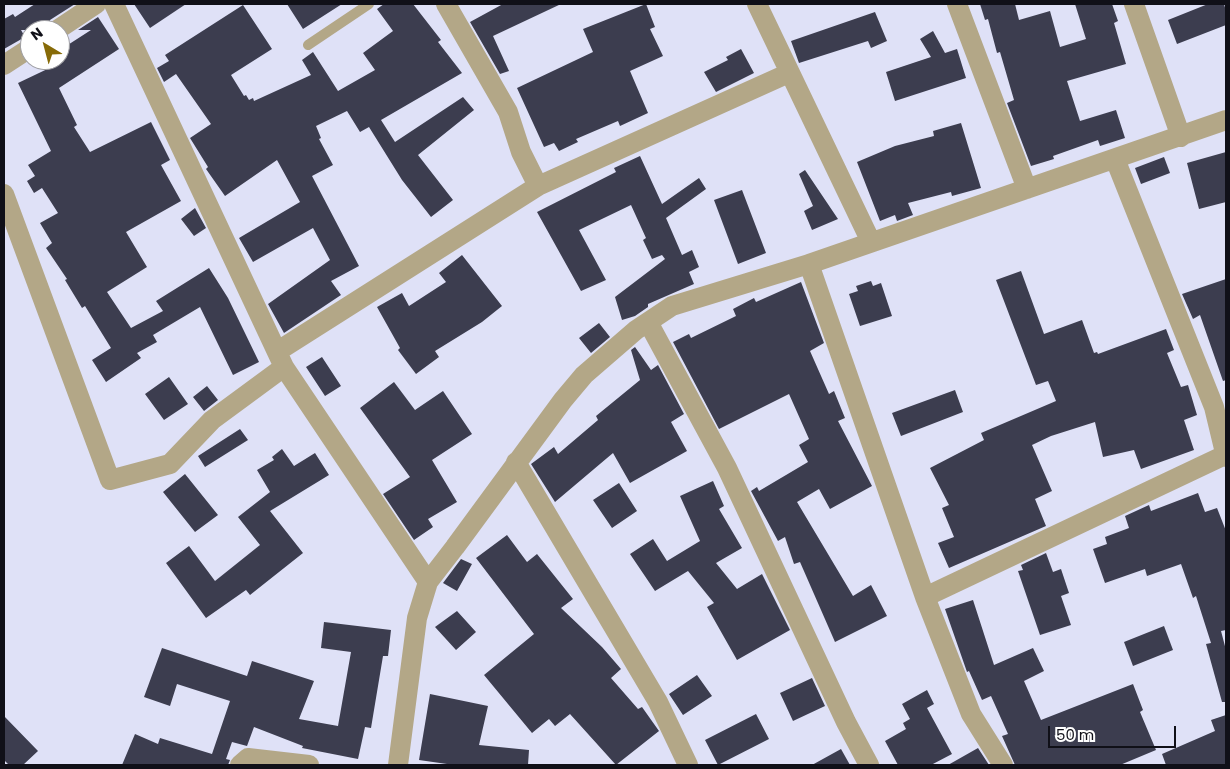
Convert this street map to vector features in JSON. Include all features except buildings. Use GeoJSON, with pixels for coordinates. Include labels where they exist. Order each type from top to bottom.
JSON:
{"type":"FeatureCollection","features":[{"type":"Feature","properties":{"kind":"street"},"geometry":{"type":"LineString","coordinates":[[70,21],[96,4]]}},
{"type":"Feature","properties":{"kind":"street"},"geometry":{"type":"LineString","coordinates":[[114,4],[281,359],[428,582]]}},
{"type":"Feature","properties":{"kind":"street"},"geometry":{"type":"LineString","coordinates":[[446,4],[508,112],[521,152],[538,186]]}},
{"type":"Feature","properties":{"kind":"street"},"geometry":{"type":"LineString","coordinates":[[757,4],[871,242]]}},
{"type":"Feature","properties":{"kind":"street"},"geometry":{"type":"LineString","coordinates":[[957,4],[1027,189]]}},
{"type":"Feature","properties":{"kind":"street"},"geometry":{"type":"LineString","coordinates":[[1134,4],[1181,137]]}},
{"type":"Feature","properties":{"kind":"street"},"geometry":{"type":"LineString","coordinates":[[4,66],[20,55]]}},
{"type":"Feature","properties":{"kind":"street"},"geometry":{"type":"LineString","coordinates":[[4,194],[110,480],[170,464],[212,420],[281,359],[538,186],[789,73]]}},
{"type":"Feature","properties":{"kind":"street"},"geometry":{"type":"LineString","coordinates":[[398,765],[417,618],[428,582],[562,400],[584,375],[648,322],[672,306],[809,264],[1226,120]]}},
{"type":"Feature","properties":{"kind":"street"},"geometry":{"type":"LineString","coordinates":[[925,597],[1226,456],[1220,405],[1115,159]]}},
{"type":"Feature","properties":{"kind":"street"},"geometry":{"type":"LineString","coordinates":[[809,264],[925,597],[971,714],[1003,765]]}},
{"type":"Feature","properties":{"kind":"street"},"geometry":{"type":"LineString","coordinates":[[648,322],[727,468],[846,722],[869,765]]}},
{"type":"Feature","properties":{"kind":"street"},"geometry":{"type":"LineString","coordinates":[[516,462],[658,702],[688,765]]}},
{"type":"Feature","properties":{"kind":"street"},"geometry":{"type":"LineString","coordinates":[[240,765],[248,758],[309,765]]}},
{"type":"Feature","properties":{"kind":"lane"},"geometry":{"type":"LineString","coordinates":[[308,45],[369,4]]}}]}
